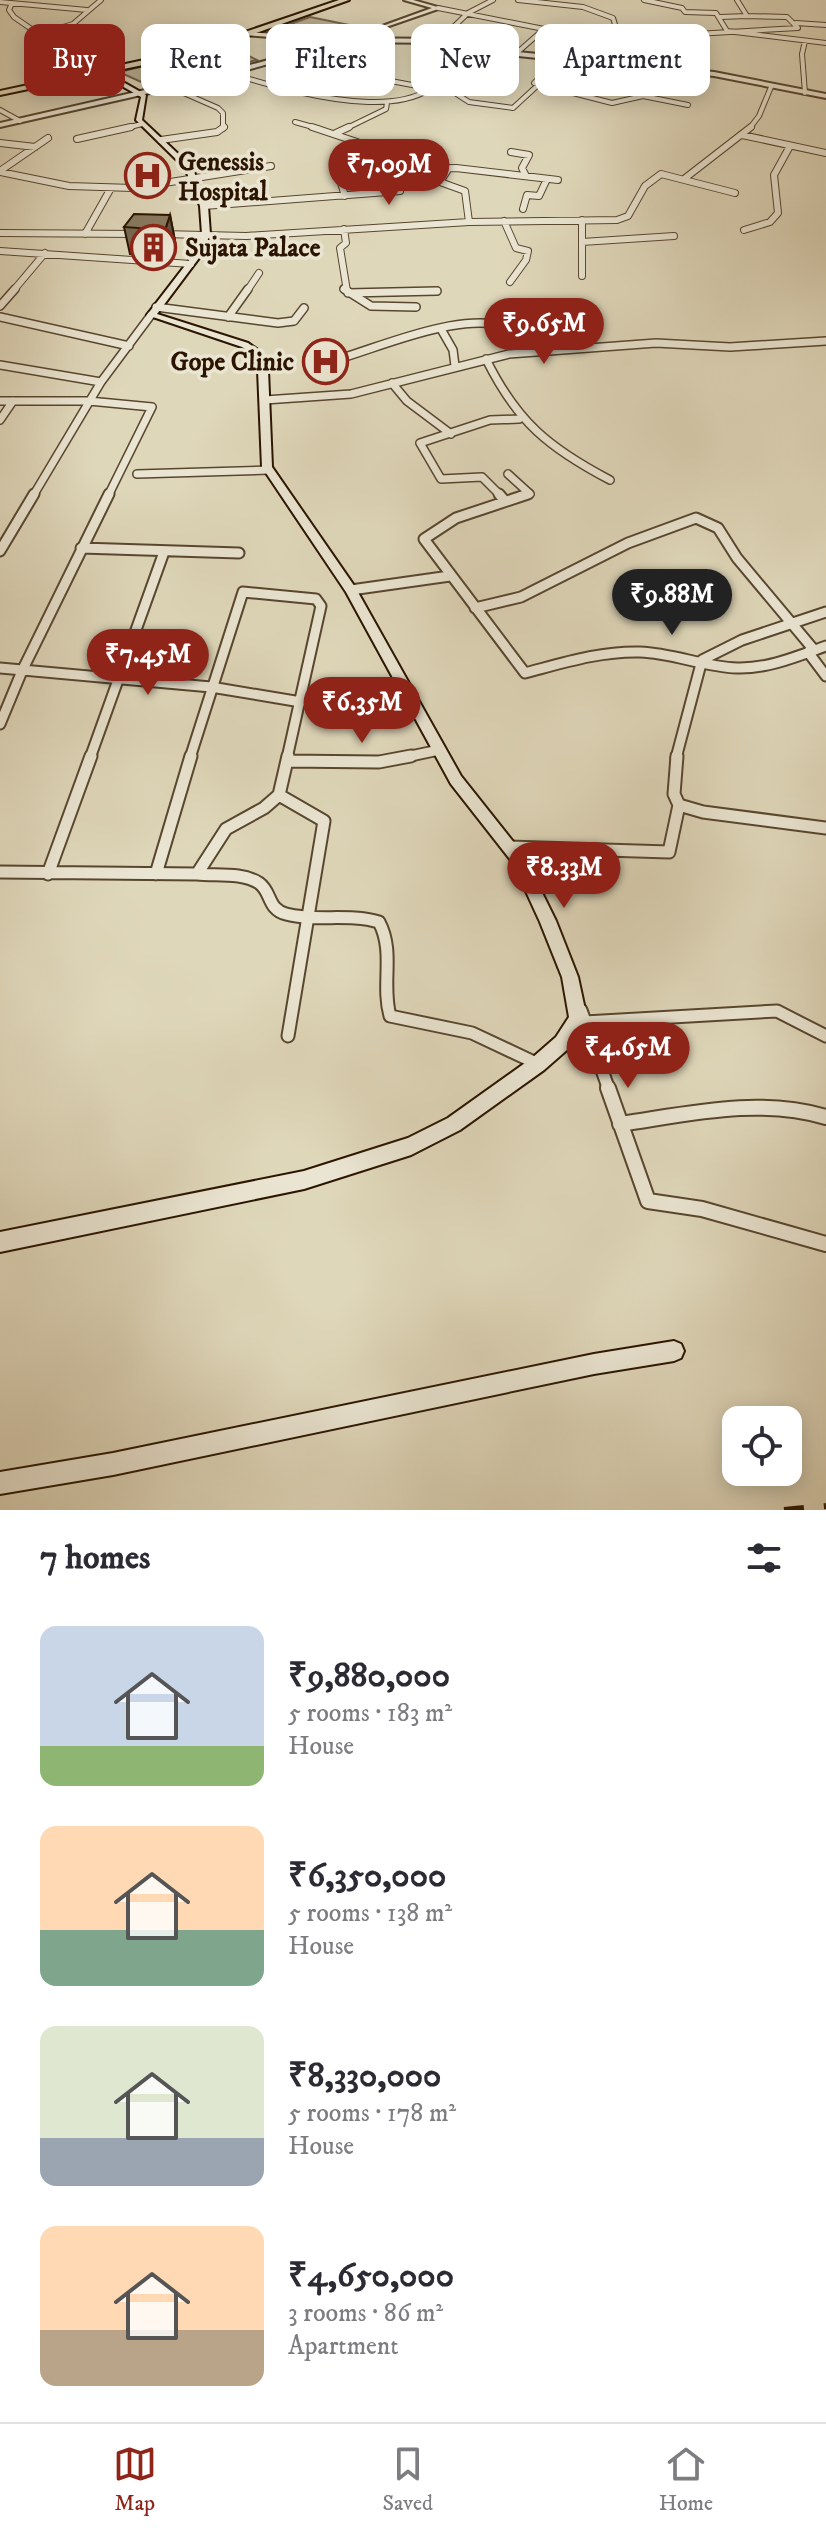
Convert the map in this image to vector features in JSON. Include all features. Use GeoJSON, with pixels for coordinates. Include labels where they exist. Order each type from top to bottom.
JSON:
{"type":"FeatureCollection","features":[{"type":"Feature","properties":{"kind":"highway"},"geometry":{"type":"LineString","coordinates":[[250,34],[338,0]]}},
{"type":"Feature","properties":{"kind":"highway"},"geometry":{"type":"LineString","coordinates":[[250,34],[346,0]]}},
{"type":"Feature","properties":{"kind":"highway"},"geometry":{"type":"LineString","coordinates":[[0,91],[24,86]]}},
{"type":"Feature","properties":{"kind":"main road"},"geometry":{"type":"LineString","coordinates":[[407,0],[438,8]]}},
{"type":"Feature","properties":{"kind":"main road"},"geometry":{"type":"LineString","coordinates":[[395,24],[438,8]]}},
{"type":"Feature","properties":{"kind":"main road"},"geometry":{"type":"LineString","coordinates":[[710,74],[826,96]]}},
{"type":"Feature","properties":{"kind":"main road"},"geometry":{"type":"LineString","coordinates":[[0,125],[141,93]]}},
{"type":"Feature","properties":{"kind":"main road"},"geometry":{"type":"LineString","coordinates":[[0,1242],[238,1195],[358,1164],[411,1146],[454,1124],[538,1064],[575,1026],[579,1013],[548,921],[509,847],[465,794],[351,590],[269,470],[263,370],[254,350],[153,311],[191,264],[202,248],[206,234],[204,206],[184,160],[142,124],[139,114],[146,100],[144,96]]}},
{"type":"Feature","properties":{"kind":"main road"},"geometry":{"type":"LineString","coordinates":[[0,1483],[113,1464],[594,1364],[674,1351]]}},
{"type":"Feature","properties":{"kind":"street"},"geometry":{"type":"LineString","coordinates":[[24,4],[30,0]]}},
{"type":"Feature","properties":{"kind":"street"},"geometry":{"type":"LineString","coordinates":[[73,24],[101,0]]}},
{"type":"Feature","properties":{"kind":"street"},"geometry":{"type":"LineString","coordinates":[[457,24],[468,13],[493,0]]}},
{"type":"Feature","properties":{"kind":"street"},"geometry":{"type":"LineString","coordinates":[[518,0],[589,9],[613,18],[614,24]]}},
{"type":"Feature","properties":{"kind":"street"},"geometry":{"type":"LineString","coordinates":[[644,0],[682,8],[685,12],[713,13],[720,17],[787,17],[796,23],[826,25]]}},
{"type":"Feature","properties":{"kind":"street"},"geometry":{"type":"LineString","coordinates":[[737,0],[747,16]]}},
{"type":"Feature","properties":{"kind":"street"},"geometry":{"type":"LineString","coordinates":[[0,2],[87,10]]}},
{"type":"Feature","properties":{"kind":"street"},"geometry":{"type":"LineString","coordinates":[[12,3],[9,10],[25,24]]}},
{"type":"Feature","properties":{"kind":"street"},"geometry":{"type":"LineString","coordinates":[[438,8],[535,25]]}},
{"type":"Feature","properties":{"kind":"street"},"geometry":{"type":"LineString","coordinates":[[720,17],[727,31]]}},
{"type":"Feature","properties":{"kind":"street"},"geometry":{"type":"LineString","coordinates":[[710,32],[798,29],[796,23]]}},
{"type":"Feature","properties":{"kind":"street"},"geometry":{"type":"LineString","coordinates":[[727,31],[826,43]]}},
{"type":"Feature","properties":{"kind":"street"},"geometry":{"type":"LineString","coordinates":[[519,53],[535,38]]}},
{"type":"Feature","properties":{"kind":"street"},"geometry":{"type":"LineString","coordinates":[[805,41],[802,54],[805,93]]}},
{"type":"Feature","properties":{"kind":"street"},"geometry":{"type":"LineString","coordinates":[[462,96],[469,102],[509,109],[535,87]]}},
{"type":"Feature","properties":{"kind":"street"},"geometry":{"type":"LineString","coordinates":[[684,179],[742,135],[759,116],[771,87]]}},
{"type":"Feature","properties":{"kind":"street"},"geometry":{"type":"LineString","coordinates":[[333,96],[387,103],[411,95]]}},
{"type":"Feature","properties":{"kind":"street"},"geometry":{"type":"LineString","coordinates":[[161,140],[217,132],[224,128],[223,113],[218,108],[191,96]]}},
{"type":"Feature","properties":{"kind":"street"},"geometry":{"type":"LineString","coordinates":[[583,96],[612,103],[650,97],[688,105]]}},
{"type":"Feature","properties":{"kind":"street"},"geometry":{"type":"LineString","coordinates":[[336,133],[366,121],[386,109],[387,103]]}},
{"type":"Feature","properties":{"kind":"street"},"geometry":{"type":"LineString","coordinates":[[0,110],[20,121]]}},
{"type":"Feature","properties":{"kind":"street"},"geometry":{"type":"LineString","coordinates":[[295,122],[360,143],[358,162],[364,168],[449,168],[558,180]]}},
{"type":"Feature","properties":{"kind":"street"},"geometry":{"type":"LineString","coordinates":[[77,139],[142,124]]}},
{"type":"Feature","properties":{"kind":"street"},"geometry":{"type":"LineString","coordinates":[[742,135],[826,153]]}},
{"type":"Feature","properties":{"kind":"street"},"geometry":{"type":"LineString","coordinates":[[0,173],[48,138]]}},
{"type":"Feature","properties":{"kind":"street"},"geometry":{"type":"LineString","coordinates":[[0,143],[35,147]]}},
{"type":"Feature","properties":{"kind":"street"},"geometry":{"type":"LineString","coordinates":[[744,230],[770,222],[778,213],[774,175],[790,146]]}},
{"type":"Feature","properties":{"kind":"street"},"geometry":{"type":"LineString","coordinates":[[511,152],[529,155],[522,168],[526,176]]}},
{"type":"Feature","properties":{"kind":"street"},"geometry":{"type":"LineString","coordinates":[[0,173],[69,186],[111,188],[154,186],[271,166]]}},
{"type":"Feature","properties":{"kind":"street"},"geometry":{"type":"LineString","coordinates":[[345,196],[341,183],[343,179],[360,174],[364,168]]}},
{"type":"Feature","properties":{"kind":"street"},"geometry":{"type":"LineString","coordinates":[[449,168],[440,182],[465,191],[469,222]]}},
{"type":"Feature","properties":{"kind":"street"},"geometry":{"type":"LineString","coordinates":[[204,206],[400,191],[392,170]]}},
{"type":"Feature","properties":{"kind":"street"},"geometry":{"type":"LineString","coordinates":[[0,233],[246,236],[469,222],[617,220],[628,216],[654,177],[664,174],[735,193]]}},
{"type":"Feature","properties":{"kind":"street"},"geometry":{"type":"LineString","coordinates":[[523,209],[527,195],[539,196],[547,179]]}},
{"type":"Feature","properties":{"kind":"street"},"geometry":{"type":"LineString","coordinates":[[85,234],[111,188]]}},
{"type":"Feature","properties":{"kind":"street"},"geometry":{"type":"LineString","coordinates":[[582,220],[582,276]]}},
{"type":"Feature","properties":{"kind":"street"},"geometry":{"type":"LineString","coordinates":[[504,221],[516,248],[528,251],[526,260],[510,282]]}},
{"type":"Feature","properties":{"kind":"street"},"geometry":{"type":"LineString","coordinates":[[344,229],[346,243],[340,248],[344,289],[371,306],[416,307]]}},
{"type":"Feature","properties":{"kind":"street"},"geometry":{"type":"LineString","coordinates":[[582,242],[674,236]]}},
{"type":"Feature","properties":{"kind":"street"},"geometry":{"type":"LineString","coordinates":[[0,251],[191,264]]}},
{"type":"Feature","properties":{"kind":"street"},"geometry":{"type":"LineString","coordinates":[[0,306],[45,253]]}},
{"type":"Feature","properties":{"kind":"street"},"geometry":{"type":"LineString","coordinates":[[228,317],[259,273]]}},
{"type":"Feature","properties":{"kind":"street"},"geometry":{"type":"LineString","coordinates":[[348,293],[437,291]]}},
{"type":"Feature","properties":{"kind":"street"},"geometry":{"type":"LineString","coordinates":[[0,551],[101,382],[153,311],[278,323],[294,321],[304,308]]}},
{"type":"Feature","properties":{"kind":"street"},"geometry":{"type":"LineString","coordinates":[[0,317],[129,346]]}},
{"type":"Feature","properties":{"kind":"street"},"geometry":{"type":"LineString","coordinates":[[345,357],[464,324],[503,324],[527,334],[535,351]]}},
{"type":"Feature","properties":{"kind":"street"},"geometry":{"type":"LineString","coordinates":[[441,329],[453,350],[455,366]]}},
{"type":"Feature","properties":{"kind":"street"},"geometry":{"type":"LineString","coordinates":[[265,400],[351,394],[455,366],[535,351],[656,343],[730,347],[826,341]]}},
{"type":"Feature","properties":{"kind":"street"},"geometry":{"type":"LineString","coordinates":[[486,359],[504,398],[519,419],[555,447],[610,480]]}},
{"type":"Feature","properties":{"kind":"street"},"geometry":{"type":"LineString","coordinates":[[0,365],[101,382]]}},
{"type":"Feature","properties":{"kind":"street"},"geometry":{"type":"LineString","coordinates":[[392,383],[407,401],[451,434]]}},
{"type":"Feature","properties":{"kind":"street"},"geometry":{"type":"LineString","coordinates":[[0,401],[89,401],[152,407],[22,671],[0,724]]}},
{"type":"Feature","properties":{"kind":"street"},"geometry":{"type":"LineString","coordinates":[[0,420],[13,401]]}},
{"type":"Feature","properties":{"kind":"street"},"geometry":{"type":"LineString","coordinates":[[504,500],[482,477],[441,479],[420,443],[490,420],[519,419]]}},
{"type":"Feature","properties":{"kind":"street"},"geometry":{"type":"LineString","coordinates":[[137,474],[269,470]]}},
{"type":"Feature","properties":{"kind":"street"},"geometry":{"type":"LineString","coordinates":[[508,474],[530,494],[504,500],[425,535],[425,542],[525,673],[585,658],[638,651],[734,668],[754,668],[826,646]]}},
{"type":"Feature","properties":{"kind":"street"},"geometry":{"type":"LineString","coordinates":[[475,608],[521,597],[628,543],[696,518],[711,522],[718,528],[737,558],[793,624],[826,676]]}},
{"type":"Feature","properties":{"kind":"street"},"geometry":{"type":"LineString","coordinates":[[81,548],[239,553]]}},
{"type":"Feature","properties":{"kind":"street"},"geometry":{"type":"LineString","coordinates":[[48,874],[164,552]]}},
{"type":"Feature","properties":{"kind":"street"},"geometry":{"type":"LineString","coordinates":[[351,590],[450,576]]}},
{"type":"Feature","properties":{"kind":"street"},"geometry":{"type":"LineString","coordinates":[[156,874],[211,687],[243,592],[316,599],[321,606],[279,795],[260,813],[221,835],[208,863],[197,874]]}},
{"type":"Feature","properties":{"kind":"street"},"geometry":{"type":"LineString","coordinates":[[509,847],[669,852],[679,805],[672,793],[674,769],[702,660],[742,640],[826,612]]}},
{"type":"Feature","properties":{"kind":"street"},"geometry":{"type":"LineString","coordinates":[[0,668],[211,687],[301,702]]}},
{"type":"Feature","properties":{"kind":"street"},"geometry":{"type":"LineString","coordinates":[[287,761],[379,762],[439,750]]}},
{"type":"Feature","properties":{"kind":"street"},"geometry":{"type":"LineString","coordinates":[[279,795],[324,821],[288,1036]]}},
{"type":"Feature","properties":{"kind":"street"},"geometry":{"type":"LineString","coordinates":[[679,805],[703,812],[826,828]]}},
{"type":"Feature","properties":{"kind":"street"},"geometry":{"type":"LineString","coordinates":[[0,872],[197,874],[252,880],[266,889],[272,908],[281,913],[366,917],[379,922],[389,944],[386,1005],[390,1016],[472,1033],[538,1064]]}},
{"type":"Feature","properties":{"kind":"street"},"geometry":{"type":"LineString","coordinates":[[575,994],[648,1201],[702,1209],[778,1233],[826,1244]]}},
{"type":"Feature","properties":{"kind":"street"},"geometry":{"type":"LineString","coordinates":[[585,1022],[777,1011],[826,1036]]}},
{"type":"Feature","properties":{"kind":"street"},"geometry":{"type":"LineString","coordinates":[[620,1124],[719,1111],[791,1107],[826,1117]]}},
{"type":"Feature","properties":{"kind":"shaded area"},"geometry":{"type":"Polygon","coordinates":[[[310,17],[344,24],[291,24],[310,17]]]}},
{"type":"Feature","properties":{"kind":"shaded area"},"geometry":{"type":"Polygon","coordinates":[[[141,67],[141,82],[125,75],[125,71],[141,67]]]}},
{"type":"Feature","properties":{"kind":"building"},"geometry":{"type":"Polygon","coordinates":[[[134,214],[170,215],[165,230],[124,227],[134,214]]]}},
{"type":"Feature","properties":{"kind":"railway"},"geometry":{"type":"LineString","coordinates":[[784,1510],[826,1506]]}},
{"type":"Feature","properties":{"kind":"place","name":"Genessis Hospital"},"geometry":{"type":"Point","coordinates":[147,176]}},
{"type":"Feature","properties":{"kind":"place","name":"Sujata Palace"},"geometry":{"type":"Point","coordinates":[154,247]}},
{"type":"Feature","properties":{"kind":"place","name":"Gope Clinic"},"geometry":{"type":"Point","coordinates":[325,361]}}]}
